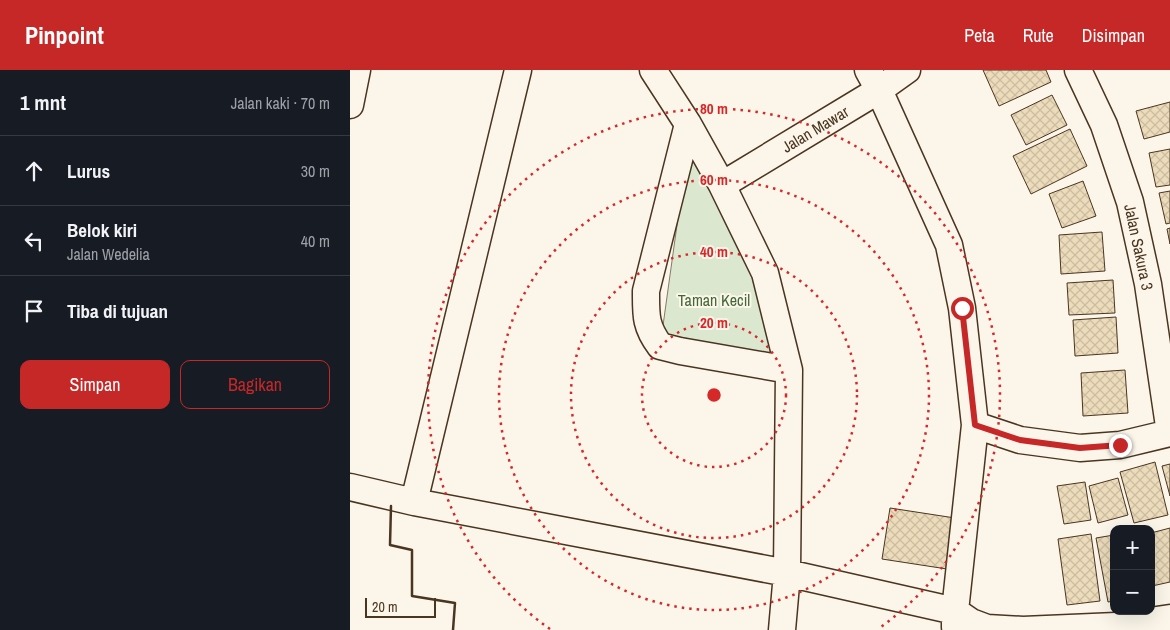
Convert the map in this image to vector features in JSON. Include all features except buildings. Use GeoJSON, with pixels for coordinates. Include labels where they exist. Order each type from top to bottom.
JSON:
{"type":"FeatureCollection","features":[{"type":"Feature","properties":{"kind":"street"},"geometry":{"type":"LineString","coordinates":[[350,105],[358,70]]}},
{"type":"Feature","properties":{"kind":"street"},"geometry":{"type":"LineString","coordinates":[[414,502],[518,70]]}},
{"type":"Feature","properties":{"kind":"street"},"geometry":{"type":"LineString","coordinates":[[653,70],[688,124],[722,185],[765,273],[788,370],[787,573],[782,630]]}},
{"type":"Feature","properties":{"kind":"street","name":"Jalan Mawar"},"geometry":{"type":"LineString","coordinates":[[722,185],[874,80],[907,70]]}},
{"type":"Feature","properties":{"kind":"street","name":"Jalan Sakura 3"},"geometry":{"type":"LineString","coordinates":[[1078,70],[1104,126],[1130,202],[1148,284],[1170,433]]}},
{"type":"Feature","properties":{"kind":"street"},"geometry":{"type":"LineString","coordinates":[[874,80],[949,245],[962,308],[975,425],[955,620]]}},
{"type":"Feature","properties":{"kind":"street"},"geometry":{"type":"LineString","coordinates":[[688,124],[646,291],[646,319],[651,335],[660,346],[788,370]]}},
{"type":"Feature","properties":{"kind":"street"},"geometry":{"type":"LineString","coordinates":[[975,425],[1020,440],[1080,448],[1120,445],[1170,433]]}},
{"type":"Feature","properties":{"kind":"street"},"geometry":{"type":"LineString","coordinates":[[350,488],[414,502],[787,573],[955,620],[971,622],[987,628],[1024,630],[1116,626],[1170,618]]}},
{"type":"Feature","properties":{"kind":"green space","name":"Taman Kecil"},"geometry":{"type":"Polygon","coordinates":[[[688,146],[759,286],[776,359],[661,340],[688,146]]]}},
{"type":"Feature","properties":{"kind":"wall"},"geometry":{"type":"LineString","coordinates":[[391,506],[390,545],[412,550],[412,596],[455,603],[453,630]]}},
{"type":"Feature","properties":{"kind":"route"},"geometry":{"type":"LineString","coordinates":[[962,308],[975,425],[1020,440],[1080,448],[1120,445]]}}]}
